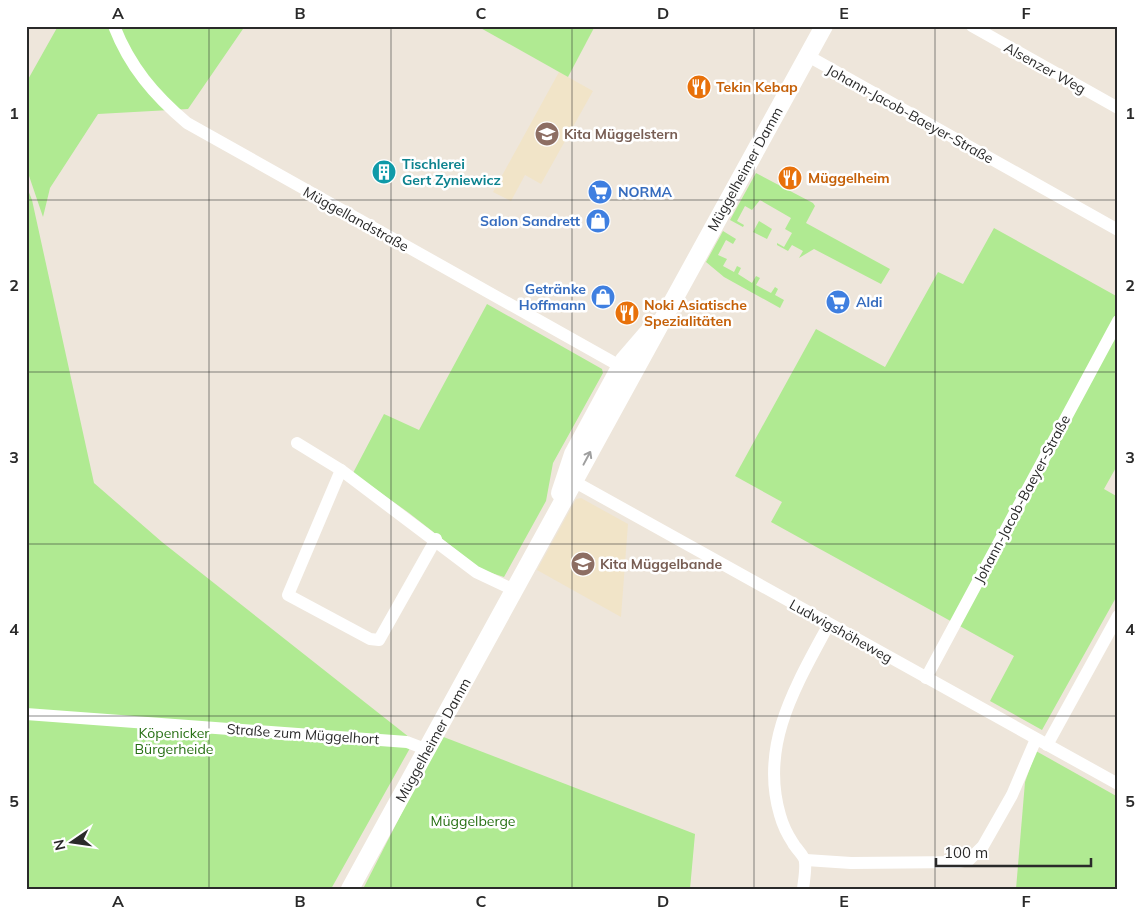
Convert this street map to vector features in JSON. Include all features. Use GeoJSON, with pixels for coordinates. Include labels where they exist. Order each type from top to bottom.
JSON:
{"type":"FeatureCollection","features":[{"type":"Feature","properties":{"kind":"main road","name":"Müggelheimer Damm"},"geometry":{"type":"LineString","coordinates":[[350,889],[428,750],[555,515],[569,479],[628,370],[666,312],[824,26]]}},
{"type":"Feature","properties":{"kind":"street","name":"Müggellandstraße"},"geometry":{"type":"LineString","coordinates":[[114,26],[134,69],[148,87],[187,123],[628,370]]}},
{"type":"Feature","properties":{"kind":"street","name":"Alsenzer Weg"},"geometry":{"type":"LineString","coordinates":[[972,26],[992,39],[1118,108]]}},
{"type":"Feature","properties":{"kind":"street","name":"Johann-Jacob-Baeyer-Straße"},"geometry":{"type":"LineString","coordinates":[[808,56],[1118,230]]}},
{"type":"Feature","properties":{"kind":"street","name":"Johann-Jacob-Baeyer-Straße"},"geometry":{"type":"LineString","coordinates":[[926,678],[1118,321]]}},
{"type":"Feature","properties":{"kind":"street"},"geometry":{"type":"LineString","coordinates":[[297,443],[340,470],[436,539],[476,572],[514,590]]}},
{"type":"Feature","properties":{"kind":"street"},"geometry":{"type":"LineString","coordinates":[[340,470],[288,595],[370,639],[379,640],[436,539]]}},
{"type":"Feature","properties":{"kind":"street","name":"Ludwigshöheweg"},"geometry":{"type":"LineString","coordinates":[[569,479],[1118,784]]}},
{"type":"Feature","properties":{"kind":"street"},"geometry":{"type":"LineString","coordinates":[[806,860],[880,863],[960,862],[969,860],[983,846],[1026,767],[1118,616]]}},
{"type":"Feature","properties":{"kind":"street"},"geometry":{"type":"LineString","coordinates":[[803,889],[806,860],[784,829],[779,813],[775,775],[776,759],[779,734],[786,707],[829,624]]}},
{"type":"Feature","properties":{"kind":"street","name":"Straße zum Müggelhort"},"geometry":{"type":"LineString","coordinates":[[26,714],[407,742],[428,750]]}},
{"type":"Feature","properties":{"kind":"shaded area","name":"Kita Müggelstern"},"geometry":{"type":"Polygon","coordinates":[[[559,72],[593,91],[541,184],[525,175],[511,201],[493,192],[559,72]]]}},
{"type":"Feature","properties":{"kind":"shaded area","name":"Kita Müggelbande"},"geometry":{"type":"Polygon","coordinates":[[[581,498],[628,524],[621,617],[537,570],[576,499],[581,498]]]}},
{"type":"Feature","properties":{"kind":"green space"},"geometry":{"type":"Polygon","coordinates":[[[58,26],[245,26],[188,109],[98,114],[50,188],[43,217],[26,167],[26,83],[58,26]]]}},
{"type":"Feature","properties":{"kind":"green space"},"geometry":{"type":"Polygon","coordinates":[[[477,26],[595,26],[568,77],[477,26]]]}},
{"type":"Feature","properties":{"kind":"green space"},"geometry":{"type":"Polygon","coordinates":[[[756,173],[813,203],[815,206],[806,223],[890,269],[881,284],[814,249],[799,258],[803,251],[792,245],[788,251],[777,245],[777,243],[784,247],[792,233],[785,229],[791,218],[760,200],[752,210],[745,206],[737,221],[744,225],[743,227],[730,220],[756,173]]]}},
{"type":"Feature","properties":{"kind":"green space","name":"Köpenicker Bürgerheide"},"geometry":{"type":"Polygon","coordinates":[[[26,185],[32,200],[94,483],[162,542],[414,741],[331,889],[26,889],[26,185]]]}},
{"type":"Feature","properties":{"kind":"green space"},"geometry":{"type":"Polygon","coordinates":[[[759,221],[772,229],[767,239],[753,232],[759,221]]]}},
{"type":"Feature","properties":{"kind":"green space"},"geometry":{"type":"Polygon","coordinates":[[[994,228],[1118,297],[1118,464],[1104,489],[1118,497],[1118,594],[1042,730],[990,701],[1014,656],[771,522],[782,502],[735,476],[816,329],[885,367],[938,272],[963,284],[994,228]]]}},
{"type":"Feature","properties":{"kind":"green space"},"geometry":{"type":"Polygon","coordinates":[[[723,231],[736,239],[733,244],[726,240],[718,255],[727,259],[723,266],[734,272],[737,266],[741,268],[738,274],[752,283],[756,276],[760,278],[756,285],[771,293],[775,287],[778,289],[775,295],[784,300],[780,308],[724,277],[706,262],[723,231]]]}},
{"type":"Feature","properties":{"kind":"green space"},"geometry":{"type":"Polygon","coordinates":[[[487,304],[602,369],[603,373],[553,463],[546,501],[504,577],[482,570],[409,513],[353,473],[384,414],[419,430],[487,304]]]}},
{"type":"Feature","properties":{"kind":"green space","name":"Müggelberge"},"geometry":{"type":"Polygon","coordinates":[[[441,736],[695,834],[690,889],[363,889],[441,736]]]}},
{"type":"Feature","properties":{"kind":"green space"},"geometry":{"type":"Polygon","coordinates":[[[1036,751],[1118,797],[1118,889],[1016,889],[1025,782],[1036,751]]]}},
{"type":"Feature","properties":{"kind":"place","name":"Tekin Kebap"},"geometry":{"type":"Point","coordinates":[699,87]}},
{"type":"Feature","properties":{"kind":"place","name":"Kita Müggelstern"},"geometry":{"type":"Point","coordinates":[547,134]}},
{"type":"Feature","properties":{"kind":"place","name":"Tischlerei Gert Zyniewicz"},"geometry":{"type":"Point","coordinates":[384,172]}},
{"type":"Feature","properties":{"kind":"place","name":"Müggelheim"},"geometry":{"type":"Point","coordinates":[790,178]}},
{"type":"Feature","properties":{"kind":"place","name":"NORMA"},"geometry":{"type":"Point","coordinates":[600,192]}},
{"type":"Feature","properties":{"kind":"place","name":"Salon Sandrett"},"geometry":{"type":"Point","coordinates":[598,221]}},
{"type":"Feature","properties":{"kind":"place","name":"Getränke Hoffmann"},"geometry":{"type":"Point","coordinates":[603,297]}},
{"type":"Feature","properties":{"kind":"place","name":"Aldi"},"geometry":{"type":"Point","coordinates":[838,302]}},
{"type":"Feature","properties":{"kind":"place","name":"Noki Asiatische Spezialitäten"},"geometry":{"type":"Point","coordinates":[627,313]}},
{"type":"Feature","properties":{"kind":"place","name":"Kita Müggelbande"},"geometry":{"type":"Point","coordinates":[583,564]}}]}
